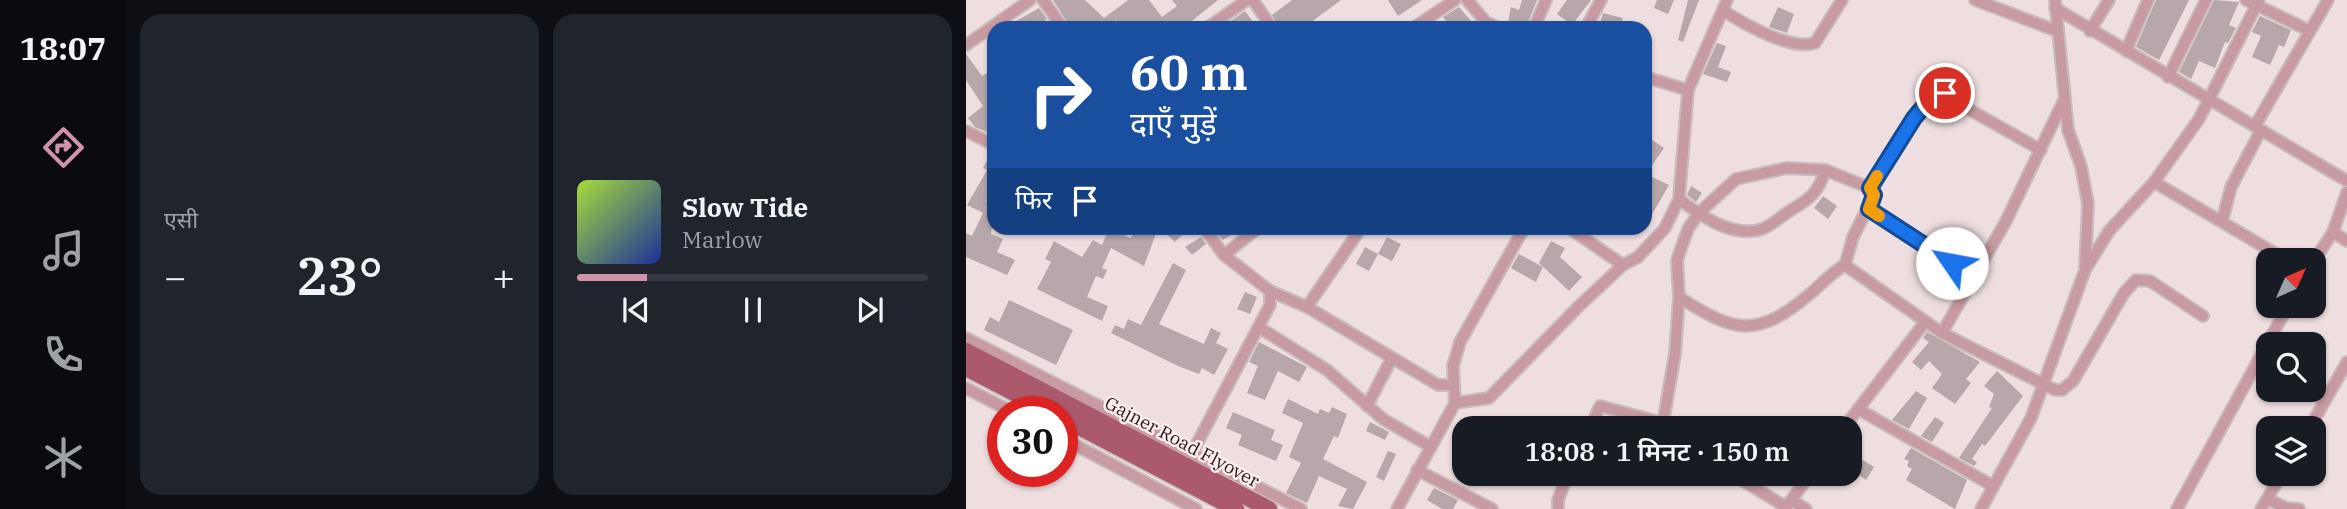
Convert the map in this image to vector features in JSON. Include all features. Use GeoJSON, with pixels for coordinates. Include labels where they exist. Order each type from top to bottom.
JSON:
{"type":"FeatureCollection","features":[{"type":"Feature","properties":{"kind":"main road","name":"Gajner Road Flyover"},"geometry":{"type":"LineString","coordinates":[[966,351],[1269,509]]}},
{"type":"Feature","properties":{"kind":"main road"},"geometry":{"type":"LineString","coordinates":[[966,368],[1020,396]]}},
{"type":"Feature","properties":{"kind":"main road","name":"Gajner Road Flyover"},"geometry":{"type":"LineString","coordinates":[[1078,426],[1236,509]]}},
{"type":"Feature","properties":{"kind":"street"},"geometry":{"type":"LineString","coordinates":[[1000,21],[1030,0]]}},
{"type":"Feature","properties":{"kind":"street"},"geometry":{"type":"LineString","coordinates":[[1043,0],[1058,21]]}},
{"type":"Feature","properties":{"kind":"street"},"geometry":{"type":"LineString","coordinates":[[1217,21],[1247,0]]}},
{"type":"Feature","properties":{"kind":"street"},"geometry":{"type":"LineString","coordinates":[[1253,0],[1267,21]]}},
{"type":"Feature","properties":{"kind":"street"},"geometry":{"type":"LineString","coordinates":[[1424,21],[1455,0]]}},
{"type":"Feature","properties":{"kind":"street"},"geometry":{"type":"LineString","coordinates":[[1467,0],[1482,21]]}},
{"type":"Feature","properties":{"kind":"street"},"geometry":{"type":"LineString","coordinates":[[1537,21],[1546,0]]}},
{"type":"Feature","properties":{"kind":"street"},"geometry":{"type":"LineString","coordinates":[[1590,21],[1601,0]]}},
{"type":"Feature","properties":{"kind":"street"},"geometry":{"type":"LineString","coordinates":[[1455,403],[1489,398],[1623,265],[1639,257],[1658,236],[1679,199],[1688,90],[1725,6],[1770,35],[1808,46],[1815,43],[1842,0]]}},
{"type":"Feature","properties":{"kind":"street"},"geometry":{"type":"LineString","coordinates":[[1975,0],[2057,31]]}},
{"type":"Feature","properties":{"kind":"street"},"geometry":{"type":"LineString","coordinates":[[2090,31],[2109,0]]}},
{"type":"Feature","properties":{"kind":"street"},"geometry":{"type":"LineString","coordinates":[[2126,51],[2148,0]]}},
{"type":"Feature","properties":{"kind":"street"},"geometry":{"type":"LineString","coordinates":[[2168,77],[2206,0]]}},
{"type":"Feature","properties":{"kind":"street"},"geometry":{"type":"LineString","coordinates":[[2222,222],[2231,187],[2258,128],[2308,30],[2328,0]]}},
{"type":"Feature","properties":{"kind":"street"},"geometry":{"type":"LineString","coordinates":[[1980,509],[2031,418],[2085,270],[2119,218],[2154,182],[2210,100],[2253,2],[2308,30]]}},
{"type":"Feature","properties":{"kind":"street"},"geometry":{"type":"LineString","coordinates":[[2055,4],[2064,100],[2088,204],[2085,270]]}},
{"type":"Feature","properties":{"kind":"street"},"geometry":{"type":"LineString","coordinates":[[2055,4],[2090,31],[2347,181]]}},
{"type":"Feature","properties":{"kind":"street"},"geometry":{"type":"LineString","coordinates":[[966,45],[987,30]]}},
{"type":"Feature","properties":{"kind":"street"},"geometry":{"type":"LineString","coordinates":[[1652,79],[1688,90]]}},
{"type":"Feature","properties":{"kind":"street"},"geometry":{"type":"LineString","coordinates":[[1870,188],[1914,118],[1938,92],[2041,150]]}},
{"type":"Feature","properties":{"kind":"street"},"geometry":{"type":"LineString","coordinates":[[1942,333],[2006,220],[2064,100]]}},
{"type":"Feature","properties":{"kind":"street"},"geometry":{"type":"LineString","coordinates":[[966,131],[987,142]]}},
{"type":"Feature","properties":{"kind":"street"},"geometry":{"type":"LineString","coordinates":[[1666,416],[1675,354],[1679,297],[1677,261],[1688,229],[1699,213],[1736,180],[1787,168],[1825,170],[1870,188],[1874,195],[1853,237],[1845,265],[1790,311],[1769,323],[1750,328],[1718,319],[1679,297]]}},
{"type":"Feature","properties":{"kind":"street"},"geometry":{"type":"LineString","coordinates":[[1679,199],[1699,213],[1733,229],[1761,230],[1810,198],[1821,187],[1825,170]]}},
{"type":"Feature","properties":{"kind":"street"},"geometry":{"type":"LineString","coordinates":[[2154,182],[2266,248]]}},
{"type":"Feature","properties":{"kind":"street"},"geometry":{"type":"LineString","coordinates":[[2323,248],[2333,232],[2347,192]]}},
{"type":"Feature","properties":{"kind":"street"},"geometry":{"type":"LineString","coordinates":[[1869,209],[1973,276]]}},
{"type":"Feature","properties":{"kind":"street"},"geometry":{"type":"LineString","coordinates":[[2333,232],[2347,241]]}},
{"type":"Feature","properties":{"kind":"street"},"geometry":{"type":"LineString","coordinates":[[1209,235],[1224,255],[1270,291],[1307,307],[1438,385],[1454,385]]}},
{"type":"Feature","properties":{"kind":"street"},"geometry":{"type":"LineString","coordinates":[[1224,255],[1249,235]]}},
{"type":"Feature","properties":{"kind":"street"},"geometry":{"type":"LineString","coordinates":[[1307,307],[1356,235]]}},
{"type":"Feature","properties":{"kind":"street"},"geometry":{"type":"LineString","coordinates":[[1396,509],[1455,403],[1453,366],[1460,342],[1520,235]]}},
{"type":"Feature","properties":{"kind":"street"},"geometry":{"type":"LineString","coordinates":[[1579,235],[1623,265]]}},
{"type":"Feature","properties":{"kind":"street"},"geometry":{"type":"LineString","coordinates":[[1845,265],[1942,333],[2041,385],[2062,390],[2073,381],[2124,293],[2136,280],[2150,281],[2203,316]]}},
{"type":"Feature","properties":{"kind":"street"},"geometry":{"type":"LineString","coordinates":[[1192,453],[1260,328],[1270,305],[1270,291]]}},
{"type":"Feature","properties":{"kind":"street"},"geometry":{"type":"LineString","coordinates":[[2177,509],[2281,318]]}},
{"type":"Feature","properties":{"kind":"street"},"geometry":{"type":"LineString","coordinates":[[1853,416],[1925,322]]}},
{"type":"Feature","properties":{"kind":"street"},"geometry":{"type":"LineString","coordinates":[[1260,328],[1327,370],[1367,406],[1431,447]]}},
{"type":"Feature","properties":{"kind":"street"},"geometry":{"type":"LineString","coordinates":[[966,338],[1301,509]]}},
{"type":"Feature","properties":{"kind":"street"},"geometry":{"type":"LineString","coordinates":[[1367,406],[1392,358]]}},
{"type":"Feature","properties":{"kind":"street"},"geometry":{"type":"LineString","coordinates":[[2316,416],[2347,362]]}},
{"type":"Feature","properties":{"kind":"street"},"geometry":{"type":"LineString","coordinates":[[966,388],[987,399]]}},
{"type":"Feature","properties":{"kind":"street"},"geometry":{"type":"LineString","coordinates":[[1596,416],[1600,406],[1632,416]]}},
{"type":"Feature","properties":{"kind":"street"},"geometry":{"type":"LineString","coordinates":[[1858,409],[1993,486]]}},
{"type":"Feature","properties":{"kind":"street"},"geometry":{"type":"LineString","coordinates":[[1078,447],[1196,509]]}},
{"type":"Feature","properties":{"kind":"street"},"geometry":{"type":"LineString","coordinates":[[1417,470],[1492,509]]}},
{"type":"Feature","properties":{"kind":"street"},"geometry":{"type":"LineString","coordinates":[[1559,509],[1558,500],[1563,486]]}},
{"type":"Feature","properties":{"kind":"street"},"geometry":{"type":"LineString","coordinates":[[1753,486],[1787,505],[1806,509]]}},
{"type":"Feature","properties":{"kind":"street"},"geometry":{"type":"LineString","coordinates":[[1787,505],[1801,486]]}},
{"type":"Feature","properties":{"kind":"street"},"geometry":{"type":"LineString","coordinates":[[2261,509],[2275,486]]}},
{"type":"Feature","properties":{"kind":"street"},"geometry":{"type":"LineString","coordinates":[[2268,499],[2286,508],[2300,509]]}},
{"type":"Feature","properties":{"kind":"building"},"geometry":{"type":"Polygon","coordinates":[[[1053,0],[1085,0],[1104,18],[1128,0],[1149,0],[1162,17],[1177,6],[1172,0],[1218,0],[1192,21],[1066,21],[1053,0]]]}},
{"type":"Feature","properties":{"kind":"building"},"geometry":{"type":"Polygon","coordinates":[[[1292,0],[1341,0],[1312,21],[1276,21],[1272,15],[1292,0]]]}},
{"type":"Feature","properties":{"kind":"building"},"geometry":{"type":"Polygon","coordinates":[[[1388,0],[1422,0],[1398,16],[1388,0]]]}},
{"type":"Feature","properties":{"kind":"building"},"geometry":{"type":"Polygon","coordinates":[[[1522,0],[1537,0],[1529,21],[1508,21],[1511,7],[1519,10],[1522,0]]]}},
{"type":"Feature","properties":{"kind":"building"},"geometry":{"type":"Polygon","coordinates":[[[1567,0],[1591,0],[1575,21],[1567,21],[1557,14],[1567,0]]]}},
{"type":"Feature","properties":{"kind":"building"},"geometry":{"type":"Polygon","coordinates":[[[1657,0],[1674,0],[1668,14],[1654,8],[1657,0]]]}},
{"type":"Feature","properties":{"kind":"building"},"geometry":{"type":"Polygon","coordinates":[[[1688,0],[1699,0],[1683,42],[1678,40],[1688,0]]]}},
{"type":"Feature","properties":{"kind":"building"},"geometry":{"type":"Polygon","coordinates":[[[2156,0],[2189,0],[2159,60],[2136,47],[2156,0]]]}},
{"type":"Feature","properties":{"kind":"building"},"geometry":{"type":"Polygon","coordinates":[[[2214,0],[2239,2],[2229,25],[2236,28],[2228,43],[2225,42],[2215,68],[2199,61],[2191,79],[2179,72],[2214,0]]]}},
{"type":"Feature","properties":{"kind":"building"},"geometry":{"type":"Polygon","coordinates":[[[1459,7],[1471,21],[1446,21],[1443,17],[1459,7]]]}},
{"type":"Feature","properties":{"kind":"building"},"geometry":{"type":"Polygon","coordinates":[[[1778,7],[1794,14],[1787,33],[1769,27],[1778,7]]]}},
{"type":"Feature","properties":{"kind":"building"},"geometry":{"type":"Polygon","coordinates":[[[1039,8],[1047,19],[1045,21],[1016,21],[1039,8]]]}},
{"type":"Feature","properties":{"kind":"building"},"geometry":{"type":"Polygon","coordinates":[[[1245,11],[1252,21],[1231,21],[1245,11]]]}},
{"type":"Feature","properties":{"kind":"building"},"geometry":{"type":"Polygon","coordinates":[[[1603,13],[1623,18],[1622,21],[1601,21],[1603,13]]]}},
{"type":"Feature","properties":{"kind":"building"},"geometry":{"type":"Polygon","coordinates":[[[2260,16],[2291,30],[2284,47],[2279,45],[2270,65],[2252,57],[2261,36],[2252,32],[2260,16]]]}},
{"type":"Feature","properties":{"kind":"building"},"geometry":{"type":"Polygon","coordinates":[[[1717,43],[1726,46],[1718,67],[1731,72],[1727,82],[1703,74],[1717,43]]]}},
{"type":"Feature","properties":{"kind":"building"},"geometry":{"type":"Polygon","coordinates":[[[966,54],[982,76],[987,73],[987,132],[975,127],[968,118],[983,106],[966,80],[966,54]]]}},
{"type":"Feature","properties":{"kind":"building"},"geometry":{"type":"Polygon","coordinates":[[[1652,140],[1664,148],[1652,165],[1652,140]]]}},
{"type":"Feature","properties":{"kind":"building"},"geometry":{"type":"Polygon","coordinates":[[[987,170],[987,235],[1003,239],[997,252],[1015,260],[1007,275],[966,257],[966,233],[972,236],[983,213],[967,205],[987,170]]]}},
{"type":"Feature","properties":{"kind":"building"},"geometry":{"type":"Polygon","coordinates":[[[1652,177],[1669,185],[1652,214],[1652,177]]]}},
{"type":"Feature","properties":{"kind":"building"},"geometry":{"type":"Polygon","coordinates":[[[1691,186],[1702,193],[1696,202],[1687,195],[1691,186]]]}},
{"type":"Feature","properties":{"kind":"building"},"geometry":{"type":"Polygon","coordinates":[[[1823,196],[1837,206],[1828,219],[1814,208],[1823,196]]]}},
{"type":"Feature","properties":{"kind":"building"},"geometry":{"type":"Polygon","coordinates":[[[1106,235],[1124,235],[1130,238],[1133,235],[1155,235],[1144,266],[1111,248],[1102,268],[1107,270],[1103,279],[1096,276],[1087,297],[1108,306],[1102,321],[1037,289],[1051,262],[1045,259],[1054,241],[1082,257],[1093,240],[1102,245],[1106,235]]]}},
{"type":"Feature","properties":{"kind":"building"},"geometry":{"type":"Polygon","coordinates":[[[1168,235],[1182,235],[1175,242],[1168,235]]]}},
{"type":"Feature","properties":{"kind":"building"},"geometry":{"type":"Polygon","coordinates":[[[1201,237],[1206,244],[1192,255],[1185,247],[1201,237]]]}},
{"type":"Feature","properties":{"kind":"building"},"geometry":{"type":"Polygon","coordinates":[[[1387,237],[1401,244],[1392,261],[1378,254],[1387,237]]]}},
{"type":"Feature","properties":{"kind":"building"},"geometry":{"type":"Polygon","coordinates":[[[1551,241],[1565,248],[1560,257],[1582,277],[1569,291],[1539,263],[1551,241]]]}},
{"type":"Feature","properties":{"kind":"building"},"geometry":{"type":"Polygon","coordinates":[[[1365,247],[1378,254],[1369,271],[1356,264],[1365,247]]]}},
{"type":"Feature","properties":{"kind":"building"},"geometry":{"type":"Polygon","coordinates":[[[1519,254],[1543,267],[1536,282],[1511,268],[1519,254]]]}},
{"type":"Feature","properties":{"kind":"building"},"geometry":{"type":"Polygon","coordinates":[[[1173,263],[1186,270],[1159,324],[1204,344],[1211,328],[1221,333],[1216,343],[1228,349],[1214,375],[1202,368],[1199,374],[1178,366],[1111,333],[1115,325],[1124,329],[1128,319],[1141,325],[1173,263]]]}},
{"type":"Feature","properties":{"kind":"building"},"geometry":{"type":"Polygon","coordinates":[[[1245,292],[1257,297],[1250,314],[1237,309],[1245,292]]]}},
{"type":"Feature","properties":{"kind":"building"},"geometry":{"type":"Polygon","coordinates":[[[1009,300],[1073,330],[1056,365],[984,330],[990,317],[999,322],[1009,300]]]}},
{"type":"Feature","properties":{"kind":"building"},"geometry":{"type":"Polygon","coordinates":[[[1927,332],[1980,362],[1966,379],[1971,383],[1955,404],[1932,388],[1942,374],[1929,361],[1921,370],[1912,362],[1929,342],[1923,338],[1927,332]]]}},
{"type":"Feature","properties":{"kind":"building"},"geometry":{"type":"Polygon","coordinates":[[[1259,342],[1307,367],[1299,382],[1278,371],[1265,400],[1247,393],[1258,366],[1249,362],[1259,342]]]}},
{"type":"Feature","properties":{"kind":"building"},"geometry":{"type":"Polygon","coordinates":[[[1997,371],[2023,396],[1985,446],[1982,444],[1972,459],[1977,462],[1974,466],[1959,458],[1992,408],[1989,407],[1994,394],[1984,386],[1997,371]]]}},
{"type":"Feature","properties":{"kind":"building"},"geometry":{"type":"Polygon","coordinates":[[[1916,391],[1927,398],[1909,429],[1892,420],[1916,391]]]}},
{"type":"Feature","properties":{"kind":"building"},"geometry":{"type":"Polygon","coordinates":[[[1288,399],[1318,414],[1320,409],[1329,413],[1332,407],[1347,414],[1338,438],[1334,436],[1323,459],[1367,482],[1353,509],[1338,506],[1347,489],[1319,476],[1307,503],[1286,493],[1301,463],[1289,457],[1303,423],[1282,413],[1288,399]]]}},
{"type":"Feature","properties":{"kind":"building"},"geometry":{"type":"Polygon","coordinates":[[[1233,412],[1275,430],[1271,440],[1283,445],[1276,461],[1238,445],[1242,435],[1226,428],[1233,412]]]}},
{"type":"Feature","properties":{"kind":"building"},"geometry":{"type":"Polygon","coordinates":[[[1935,417],[1944,423],[1932,442],[1921,436],[1935,417]]]}},
{"type":"Feature","properties":{"kind":"building"},"geometry":{"type":"Polygon","coordinates":[[[1370,422],[1389,432],[1385,440],[1366,431],[1370,422]]]}},
{"type":"Feature","properties":{"kind":"building"},"geometry":{"type":"Polygon","coordinates":[[[1911,448],[1967,480],[1955,509],[1906,480],[1912,469],[1907,466],[1909,461],[1904,459],[1911,448]]]}},
{"type":"Feature","properties":{"kind":"building"},"geometry":{"type":"Polygon","coordinates":[[[1388,451],[1396,454],[1384,481],[1376,477],[1388,451]]]}},
{"type":"Feature","properties":{"kind":"building"},"geometry":{"type":"Polygon","coordinates":[[[1862,460],[1874,467],[1866,480],[1862,477],[1862,460]]]}},
{"type":"Feature","properties":{"kind":"building"},"geometry":{"type":"Polygon","coordinates":[[[1434,488],[1458,500],[1453,509],[1442,509],[1427,500],[1434,488]]]}},
{"type":"Feature","properties":{"kind":"slow traffic"},"geometry":{"type":"LineString","coordinates":[[1877,176],[1870,188],[1874,195],[1869,209],[1879,216]]}},
{"type":"Feature","properties":{"kind":"route"},"geometry":{"type":"LineString","coordinates":[[1945,93],[1935,93],[1914,118],[1870,188],[1874,195],[1869,209],[1952,263]]}}]}
